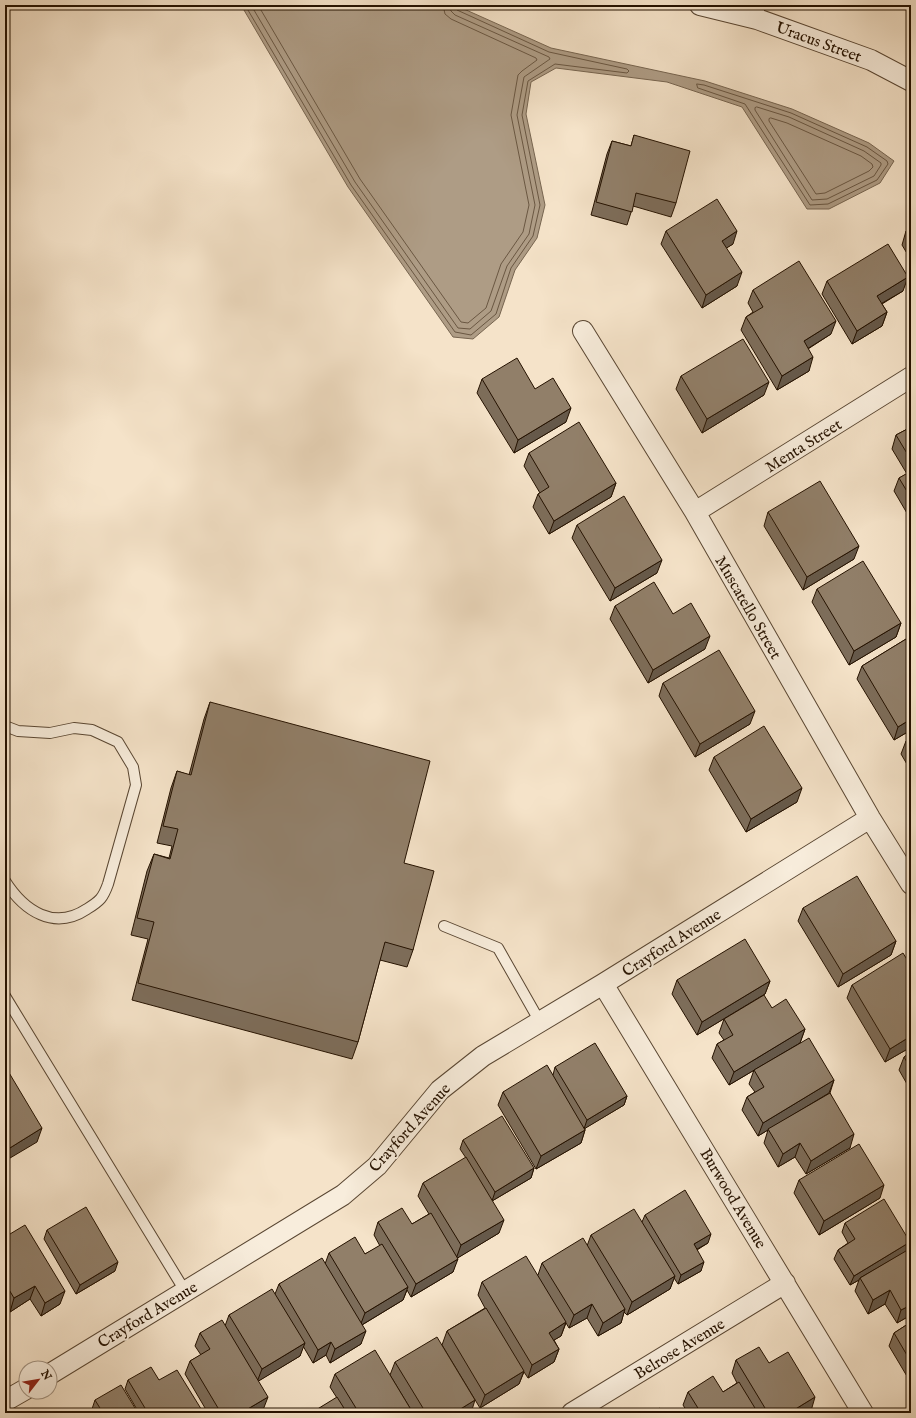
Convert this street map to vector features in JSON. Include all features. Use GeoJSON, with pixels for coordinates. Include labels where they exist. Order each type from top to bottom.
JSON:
{"type":"FeatureCollection","features":[{"type":"Feature","properties":{"kind":"street","name":"Uracus Street"},"geometry":{"type":"LineString","coordinates":[[700,5],[758,12],[871,60],[911,81]]}},
{"type":"Feature","properties":{"kind":"street","name":"Muscatello Street"},"geometry":{"type":"LineString","coordinates":[[583,331],[695,512],[870,818],[911,884]]}},
{"type":"Feature","properties":{"kind":"street","name":"Menta Street"},"geometry":{"type":"LineString","coordinates":[[695,512],[911,377]]}},
{"type":"Feature","properties":{"kind":"street","name":"Crayford Avenue"},"geometry":{"type":"LineString","coordinates":[[58,1369],[343,1195],[377,1166],[440,1090],[482,1056],[603,984],[870,818]]}},
{"type":"Feature","properties":{"kind":"street","name":"Burwood Avenue"},"geometry":{"type":"LineString","coordinates":[[603,984],[786,1283],[863,1413]]}},
{"type":"Feature","properties":{"kind":"street","name":"Belrose Avenue"},"geometry":{"type":"LineString","coordinates":[[572,1413],[786,1283]]}},
{"type":"Feature","properties":{"kind":"street"},"geometry":{"type":"LineString","coordinates":[[5,1401],[18,1394]]}},
{"type":"Feature","properties":{"kind":"lane"},"geometry":{"type":"LineString","coordinates":[[5,726],[18,731],[50,733],[74,728],[92,730],[118,742],[133,767],[136,784],[104,896],[93,905],[78,915],[65,919],[47,917],[30,910],[12,892],[5,881]]}},
{"type":"Feature","properties":{"kind":"lane"},"geometry":{"type":"LineString","coordinates":[[444,926],[498,948],[540,1022]]}},
{"type":"Feature","properties":{"kind":"lane"},"geometry":{"type":"LineString","coordinates":[[5,996],[185,1292]]}},
{"type":"Feature","properties":{"kind":"water"},"geometry":{"type":"Polygon","coordinates":[[[241,5],[455,5],[551,48],[705,81],[792,109],[869,143],[894,161],[880,183],[829,209],[807,209],[742,107],[667,82],[556,68],[531,82],[526,114],[545,205],[537,238],[515,270],[499,317],[473,339],[453,337],[348,187],[241,5]]]}},
{"type":"Feature","properties":{"kind":"building"},"geometry":{"type":"Polygon","coordinates":[[[634,135],[690,151],[676,203],[636,193],[632,212],[596,202],[612,141],[631,146],[634,135]]]}},
{"type":"Feature","properties":{"kind":"building"},"geometry":{"type":"Polygon","coordinates":[[[717,199],[737,231],[722,241],[742,272],[706,295],[666,231],[717,199]]]}},
{"type":"Feature","properties":{"kind":"building"},"geometry":{"type":"Polygon","coordinates":[[[911,229],[911,239],[906,231],[911,229]]]}},
{"type":"Feature","properties":{"kind":"building"},"geometry":{"type":"Polygon","coordinates":[[[888,244],[908,277],[877,296],[887,312],[857,331],[827,281],[888,244]]]}},
{"type":"Feature","properties":{"kind":"building"},"geometry":{"type":"Polygon","coordinates":[[[799,261],[836,321],[804,341],[813,357],[782,376],[746,317],[763,307],[753,290],[799,261]]]}},
{"type":"Feature","properties":{"kind":"building"},"geometry":{"type":"Polygon","coordinates":[[[743,339],[769,382],[707,419],[681,376],[743,339]]]}},
{"type":"Feature","properties":{"kind":"building"},"geometry":{"type":"Polygon","coordinates":[[[517,358],[535,389],[553,378],[571,408],[518,440],[482,379],[517,358]]]}},
{"type":"Feature","properties":{"kind":"building"},"geometry":{"type":"Polygon","coordinates":[[[579,422],[616,483],[554,521],[538,494],[549,487],[529,453],[579,422]]]}},
{"type":"Feature","properties":{"kind":"building"},"geometry":{"type":"Polygon","coordinates":[[[911,427],[911,460],[896,435],[911,427]]]}},
{"type":"Feature","properties":{"kind":"building"},"geometry":{"type":"Polygon","coordinates":[[[911,471],[911,498],[899,478],[911,471]]]}},
{"type":"Feature","properties":{"kind":"building"},"geometry":{"type":"Polygon","coordinates":[[[820,481],[859,546],[807,577],[768,512],[820,481]]]}},
{"type":"Feature","properties":{"kind":"building"},"geometry":{"type":"Polygon","coordinates":[[[624,496],[662,560],[615,588],[577,525],[624,496]]]}},
{"type":"Feature","properties":{"kind":"building"},"geometry":{"type":"Polygon","coordinates":[[[863,561],[901,623],[854,651],[817,589],[863,561]]]}},
{"type":"Feature","properties":{"kind":"building"},"geometry":{"type":"Polygon","coordinates":[[[654,582],[673,614],[691,603],[710,636],[653,670],[615,606],[654,582]]]}},
{"type":"Feature","properties":{"kind":"building"},"geometry":{"type":"Polygon","coordinates":[[[911,636],[911,719],[898,727],[862,666],[911,636]]]}},
{"type":"Feature","properties":{"kind":"building"},"geometry":{"type":"Polygon","coordinates":[[[719,650],[755,711],[700,744],[663,683],[719,650]]]}},
{"type":"Feature","properties":{"kind":"building"},"geometry":{"type":"Polygon","coordinates":[[[210,702],[430,761],[404,863],[434,871],[413,950],[385,942],[358,1042],[138,983],[154,922],[137,918],[154,854],[170,859],[178,829],[163,826],[177,771],[191,775],[210,702]]]}},
{"type":"Feature","properties":{"kind":"building"},"geometry":{"type":"Polygon","coordinates":[[[764,726],[802,788],[751,819],[714,757],[764,726]]]}},
{"type":"Feature","properties":{"kind":"building"},"geometry":{"type":"Polygon","coordinates":[[[911,738],[911,750],[906,741],[911,738]]]}},
{"type":"Feature","properties":{"kind":"building"},"geometry":{"type":"Polygon","coordinates":[[[857,876],[896,941],[843,974],[803,908],[857,876]]]}},
{"type":"Feature","properties":{"kind":"building"},"geometry":{"type":"Polygon","coordinates":[[[745,939],[770,981],[702,1022],[677,980],[745,939]]]}},
{"type":"Feature","properties":{"kind":"building"},"geometry":{"type":"Polygon","coordinates":[[[903,953],[911,966],[911,1036],[890,1049],[852,985],[903,953]]]}},
{"type":"Feature","properties":{"kind":"building"},"geometry":{"type":"Polygon","coordinates":[[[764,995],[772,1008],[786,999],[805,1029],[734,1072],[717,1044],[733,1035],[724,1019],[764,995]]]}},
{"type":"Feature","properties":{"kind":"building"},"geometry":{"type":"Polygon","coordinates":[[[809,1038],[834,1080],[763,1123],[747,1097],[764,1087],[754,1070],[809,1038]]]}},
{"type":"Feature","properties":{"kind":"building"},"geometry":{"type":"Polygon","coordinates":[[[595,1043],[627,1096],[587,1120],[555,1067],[595,1043]]]}},
{"type":"Feature","properties":{"kind":"building"},"geometry":{"type":"Polygon","coordinates":[[[911,1052],[911,1069],[904,1057],[911,1052]]]}},
{"type":"Feature","properties":{"kind":"building"},"geometry":{"type":"Polygon","coordinates":[[[547,1065],[585,1130],[541,1156],[503,1092],[547,1065]]]}},
{"type":"Feature","properties":{"kind":"building"},"geometry":{"type":"Polygon","coordinates":[[[5,1066],[42,1128],[5,1151],[5,1066]]]}},
{"type":"Feature","properties":{"kind":"building"},"geometry":{"type":"Polygon","coordinates":[[[830,1093],[854,1134],[811,1161],[800,1143],[783,1154],[768,1129],[830,1093]]]}},
{"type":"Feature","properties":{"kind":"building"},"geometry":{"type":"Polygon","coordinates":[[[502,1116],[534,1168],[495,1192],[463,1140],[502,1116]]]}},
{"type":"Feature","properties":{"kind":"building"},"geometry":{"type":"Polygon","coordinates":[[[859,1144],[884,1185],[824,1221],[799,1180],[859,1144]]]}},
{"type":"Feature","properties":{"kind":"building"},"geometry":{"type":"Polygon","coordinates":[[[466,1157],[504,1220],[461,1245],[423,1183],[466,1157]]]}},
{"type":"Feature","properties":{"kind":"building"},"geometry":{"type":"Polygon","coordinates":[[[685,1190],[711,1234],[694,1244],[704,1262],[681,1275],[645,1215],[685,1190]]]}},
{"type":"Feature","properties":{"kind":"building"},"geometry":{"type":"Polygon","coordinates":[[[884,1199],[910,1242],[854,1276],[838,1250],[855,1239],[845,1223],[884,1199]]]}},
{"type":"Feature","properties":{"kind":"building"},"geometry":{"type":"Polygon","coordinates":[[[86,1207],[118,1262],[80,1285],[47,1230],[86,1207]]]}},
{"type":"Feature","properties":{"kind":"building"},"geometry":{"type":"Polygon","coordinates":[[[402,1208],[412,1224],[431,1213],[458,1259],[416,1284],[378,1222],[402,1208]]]}},
{"type":"Feature","properties":{"kind":"building"},"geometry":{"type":"Polygon","coordinates":[[[634,1209],[675,1276],[632,1302],[591,1235],[634,1209]]]}},
{"type":"Feature","properties":{"kind":"building"},"geometry":{"type":"Polygon","coordinates":[[[25,1225],[65,1291],[45,1303],[35,1286],[14,1298],[5,1283],[5,1237],[25,1225]]]}},
{"type":"Feature","properties":{"kind":"building"},"geometry":{"type":"Polygon","coordinates":[[[355,1237],[365,1254],[382,1244],[408,1287],[365,1313],[329,1253],[355,1237]]]}},
{"type":"Feature","properties":{"kind":"building"},"geometry":{"type":"Polygon","coordinates":[[[583,1238],[625,1309],[603,1323],[592,1304],[574,1315],[542,1263],[583,1238]]]}},
{"type":"Feature","properties":{"kind":"building"},"geometry":{"type":"Polygon","coordinates":[[[911,1248],[911,1305],[901,1310],[890,1290],[873,1300],[860,1278],[911,1248]]]}},
{"type":"Feature","properties":{"kind":"building"},"geometry":{"type":"Polygon","coordinates":[[[526,1256],[566,1322],[549,1333],[559,1349],[532,1365],[482,1282],[526,1256]]]}},
{"type":"Feature","properties":{"kind":"building"},"geometry":{"type":"Polygon","coordinates":[[[322,1258],[366,1331],[335,1349],[331,1342],[318,1350],[279,1284],[322,1258]]]}},
{"type":"Feature","properties":{"kind":"building"},"geometry":{"type":"Polygon","coordinates":[[[272,1289],[305,1343],[262,1369],[229,1315],[272,1289]]]}},
{"type":"Feature","properties":{"kind":"building"},"geometry":{"type":"Polygon","coordinates":[[[486,1308],[524,1371],[485,1395],[447,1331],[486,1308]]]}},
{"type":"Feature","properties":{"kind":"building"},"geometry":{"type":"Polygon","coordinates":[[[222,1320],[268,1397],[241,1413],[221,1413],[190,1361],[210,1349],[200,1333],[222,1320]]]}},
{"type":"Feature","properties":{"kind":"building"},"geometry":{"type":"Polygon","coordinates":[[[911,1322],[911,1362],[894,1333],[911,1322]]]}},
{"type":"Feature","properties":{"kind":"building"},"geometry":{"type":"Polygon","coordinates":[[[437,1337],[475,1400],[454,1413],[426,1413],[395,1362],[437,1337]]]}},
{"type":"Feature","properties":{"kind":"building"},"geometry":{"type":"Polygon","coordinates":[[[759,1347],[769,1363],[788,1352],[815,1397],[789,1413],[768,1413],[736,1360],[759,1347]]]}},
{"type":"Feature","properties":{"kind":"building"},"geometry":{"type":"Polygon","coordinates":[[[375,1350],[413,1413],[359,1413],[335,1374],[375,1350]]]}},
{"type":"Feature","properties":{"kind":"building"},"geometry":{"type":"Polygon","coordinates":[[[151,1367],[159,1380],[177,1370],[203,1412],[148,1413],[128,1380],[151,1367]]]}},
{"type":"Feature","properties":{"kind":"building"},"geometry":{"type":"Polygon","coordinates":[[[713,1376],[723,1392],[739,1382],[758,1413],[701,1413],[688,1392],[713,1376]]]}},
{"type":"Feature","properties":{"kind":"building"},"geometry":{"type":"Polygon","coordinates":[[[121,1385],[138,1413],[103,1413],[95,1400],[121,1385]]]}},
{"type":"Feature","properties":{"kind":"building"},"geometry":{"type":"Polygon","coordinates":[[[337,1397],[347,1413],[311,1413],[337,1397]]]}},
{"type":"Feature","properties":{"kind":"building"},"geometry":{"type":"Polygon","coordinates":[[[660,1408],[662,1413],[652,1413],[660,1408]]]}}]}
